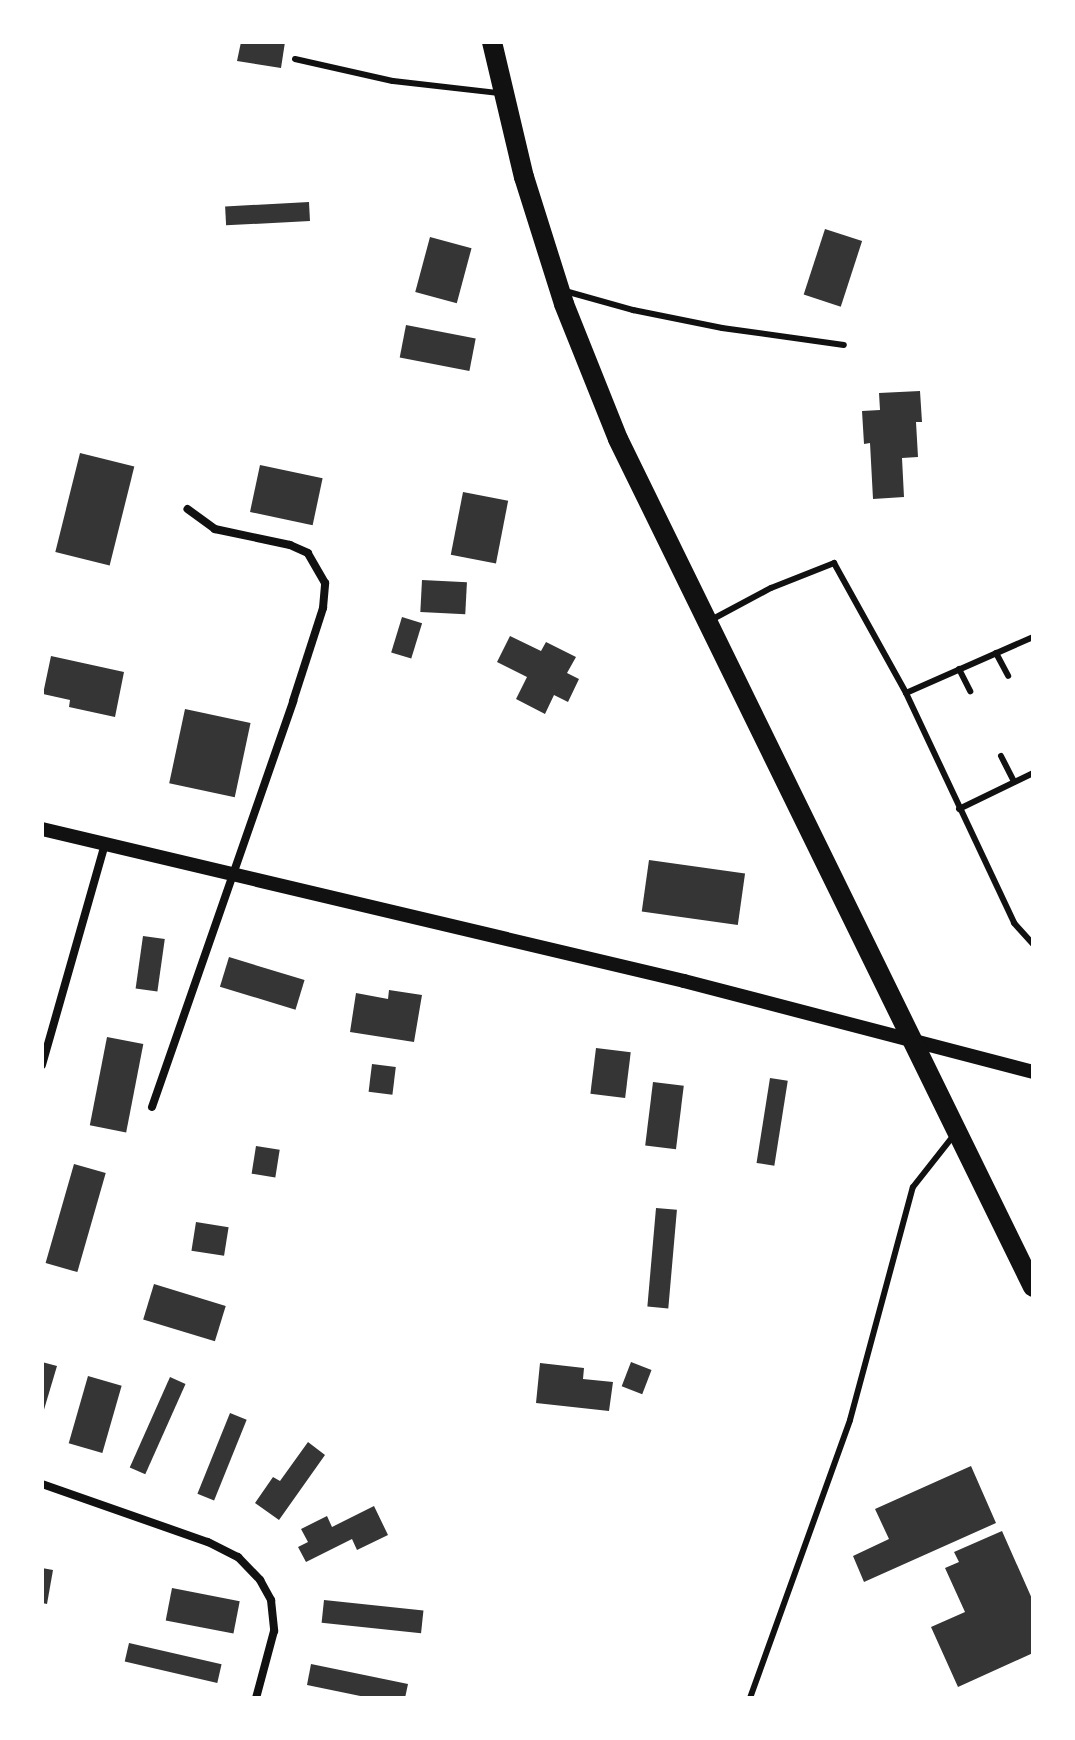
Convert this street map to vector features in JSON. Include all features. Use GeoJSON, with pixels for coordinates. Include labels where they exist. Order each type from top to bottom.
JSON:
{"type":"FeatureCollection","features":[{"type":"Feature","properties":{"kind":"main road"},"geometry":{"type":"LineString","coordinates":[[492,42],[524,177],[560,289],[618,439],[956,1132],[1026,1258],[1033,1287]]}},
{"type":"Feature","properties":{"kind":"street"},"geometry":{"type":"LineString","coordinates":[[152,1107],[323,608],[325,583],[308,553],[290,545],[215,529],[187,509]]}},
{"type":"Feature","properties":{"kind":"street"},"geometry":{"type":"LineString","coordinates":[[42,829],[684,981],[1033,1072]]}},
{"type":"Feature","properties":{"kind":"street"},"geometry":{"type":"LineString","coordinates":[[42,1065],[105,844]]}},
{"type":"Feature","properties":{"kind":"street"},"geometry":{"type":"LineString","coordinates":[[42,1484],[208,1542],[238,1557],[260,1580],[271,1600],[274,1631],[256,1698]]}},
{"type":"Feature","properties":{"kind":"lane"},"geometry":{"type":"LineString","coordinates":[[295,59],[393,81],[503,93]]}},
{"type":"Feature","properties":{"kind":"lane"},"geometry":{"type":"LineString","coordinates":[[560,289],[633,310],[722,328],[844,345]]}},
{"type":"Feature","properties":{"kind":"lane"},"geometry":{"type":"LineString","coordinates":[[707,622],[771,588],[834,563],[906,693],[1014,923],[1033,944]]}},
{"type":"Feature","properties":{"kind":"lane"},"geometry":{"type":"LineString","coordinates":[[906,693],[1033,637]]}},
{"type":"Feature","properties":{"kind":"lane"},"geometry":{"type":"LineString","coordinates":[[996,653],[1008,676]]}},
{"type":"Feature","properties":{"kind":"lane"},"geometry":{"type":"LineString","coordinates":[[959,669],[970,691]]}},
{"type":"Feature","properties":{"kind":"lane"},"geometry":{"type":"LineString","coordinates":[[1001,756],[1014,782]]}},
{"type":"Feature","properties":{"kind":"lane"},"geometry":{"type":"LineString","coordinates":[[959,809],[1033,773]]}},
{"type":"Feature","properties":{"kind":"lane"},"geometry":{"type":"LineString","coordinates":[[750,1698],[850,1420],[913,1187],[956,1132]]}},
{"type":"Feature","properties":{"kind":"building"},"geometry":{"type":"Polygon","coordinates":[[[241,42],[285,42],[281,68],[237,61],[241,42]]]}},
{"type":"Feature","properties":{"kind":"building"},"geometry":{"type":"Polygon","coordinates":[[[309,202],[310,221],[226,225],[225,206],[309,202]]]}},
{"type":"Feature","properties":{"kind":"building"},"geometry":{"type":"Polygon","coordinates":[[[825,229],[862,241],[841,307],[804,295],[825,229]]]}},
{"type":"Feature","properties":{"kind":"building"},"geometry":{"type":"Polygon","coordinates":[[[430,237],[472,248],[457,303],[415,292],[430,237]]]}},
{"type":"Feature","properties":{"kind":"building"},"geometry":{"type":"Polygon","coordinates":[[[406,325],[476,339],[469,371],[400,357],[406,325]]]}},
{"type":"Feature","properties":{"kind":"building"},"geometry":{"type":"Polygon","coordinates":[[[920,391],[922,422],[916,422],[918,457],[902,458],[904,497],[873,499],[870,443],[864,444],[862,411],[880,410],[879,393],[920,391]]]}},
{"type":"Feature","properties":{"kind":"building"},"geometry":{"type":"Polygon","coordinates":[[[80,453],[134,467],[110,566],[55,552],[80,453]]]}},
{"type":"Feature","properties":{"kind":"building"},"geometry":{"type":"Polygon","coordinates":[[[260,465],[323,478],[313,525],[250,512],[260,465]]]}},
{"type":"Feature","properties":{"kind":"building"},"geometry":{"type":"Polygon","coordinates":[[[463,492],[508,501],[496,564],[451,555],[463,492]]]}},
{"type":"Feature","properties":{"kind":"building"},"geometry":{"type":"Polygon","coordinates":[[[422,580],[467,582],[465,614],[420,612],[422,580]]]}},
{"type":"Feature","properties":{"kind":"building"},"geometry":{"type":"Polygon","coordinates":[[[402,617],[422,623],[411,659],[391,652],[402,617]]]}},
{"type":"Feature","properties":{"kind":"building"},"geometry":{"type":"Polygon","coordinates":[[[510,636],[541,651],[546,642],[576,657],[567,673],[579,679],[568,702],[554,695],[545,714],[516,699],[527,677],[497,662],[510,636]]]}},
{"type":"Feature","properties":{"kind":"building"},"geometry":{"type":"Polygon","coordinates":[[[51,656],[124,672],[115,717],[69,707],[70,700],[43,694],[51,656]]]}},
{"type":"Feature","properties":{"kind":"building"},"geometry":{"type":"Polygon","coordinates":[[[185,709],[251,723],[235,797],[169,783],[185,709]]]}},
{"type":"Feature","properties":{"kind":"building"},"geometry":{"type":"Polygon","coordinates":[[[649,860],[745,873],[738,925],[642,911],[649,860]]]}},
{"type":"Feature","properties":{"kind":"building"},"geometry":{"type":"Polygon","coordinates":[[[143,936],[165,939],[157,992],[136,988],[143,936]]]}},
{"type":"Feature","properties":{"kind":"building"},"geometry":{"type":"Polygon","coordinates":[[[229,957],[305,980],[295,1010],[220,987],[229,957]]]}},
{"type":"Feature","properties":{"kind":"building"},"geometry":{"type":"Polygon","coordinates":[[[389,990],[422,995],[414,1042],[350,1032],[356,993],[388,999],[389,990]]]}},
{"type":"Feature","properties":{"kind":"building"},"geometry":{"type":"Polygon","coordinates":[[[107,1037],[143,1044],[126,1132],[90,1125],[107,1037]]]}},
{"type":"Feature","properties":{"kind":"building"},"geometry":{"type":"Polygon","coordinates":[[[596,1048],[631,1052],[625,1098],[590,1094],[596,1048]]]}},
{"type":"Feature","properties":{"kind":"building"},"geometry":{"type":"Polygon","coordinates":[[[372,1064],[396,1067],[392,1095],[369,1092],[372,1064]]]}},
{"type":"Feature","properties":{"kind":"building"},"geometry":{"type":"Polygon","coordinates":[[[770,1078],[788,1081],[774,1166],[757,1163],[770,1078]]]}},
{"type":"Feature","properties":{"kind":"building"},"geometry":{"type":"Polygon","coordinates":[[[653,1082],[684,1086],[676,1149],[645,1146],[653,1082]]]}},
{"type":"Feature","properties":{"kind":"building"},"geometry":{"type":"Polygon","coordinates":[[[256,1146],[280,1150],[275,1177],[252,1174],[256,1146]]]}},
{"type":"Feature","properties":{"kind":"building"},"geometry":{"type":"Polygon","coordinates":[[[74,1164],[106,1173],[77,1272],[46,1263],[74,1164]]]}},
{"type":"Feature","properties":{"kind":"building"},"geometry":{"type":"Polygon","coordinates":[[[656,1208],[677,1210],[668,1308],[647,1307],[656,1208]]]}},
{"type":"Feature","properties":{"kind":"building"},"geometry":{"type":"Polygon","coordinates":[[[196,1222],[229,1227],[224,1256],[191,1251],[196,1222]]]}},
{"type":"Feature","properties":{"kind":"building"},"geometry":{"type":"Polygon","coordinates":[[[154,1284],[226,1306],[215,1341],[143,1319],[154,1284]]]}},
{"type":"Feature","properties":{"kind":"building"},"geometry":{"type":"Polygon","coordinates":[[[42,1362],[57,1366],[43,1413],[42,1413],[42,1362]]]}},
{"type":"Feature","properties":{"kind":"building"},"geometry":{"type":"Polygon","coordinates":[[[631,1362],[652,1370],[642,1394],[622,1386],[631,1362]]]}},
{"type":"Feature","properties":{"kind":"building"},"geometry":{"type":"Polygon","coordinates":[[[540,1363],[584,1368],[583,1379],[613,1382],[609,1411],[536,1403],[540,1363]]]}},
{"type":"Feature","properties":{"kind":"building"},"geometry":{"type":"Polygon","coordinates":[[[88,1376],[122,1386],[102,1453],[69,1443],[88,1376]]]}},
{"type":"Feature","properties":{"kind":"building"},"geometry":{"type":"Polygon","coordinates":[[[170,1377],[186,1384],[145,1474],[130,1467],[170,1377]]]}},
{"type":"Feature","properties":{"kind":"building"},"geometry":{"type":"Polygon","coordinates":[[[230,1413],[247,1420],[214,1500],[197,1494],[230,1413]]]}},
{"type":"Feature","properties":{"kind":"building"},"geometry":{"type":"Polygon","coordinates":[[[308,1442],[325,1455],[279,1520],[255,1503],[273,1477],[280,1481],[308,1442]]]}},
{"type":"Feature","properties":{"kind":"building"},"geometry":{"type":"Polygon","coordinates":[[[971,1466],[996,1523],[864,1582],[853,1556],[889,1539],[875,1509],[971,1466]]]}},
{"type":"Feature","properties":{"kind":"building"},"geometry":{"type":"Polygon","coordinates":[[[374,1506],[388,1535],[357,1550],[352,1539],[306,1562],[298,1547],[308,1542],[301,1529],[327,1516],[332,1527],[374,1506]]]}},
{"type":"Feature","properties":{"kind":"building"},"geometry":{"type":"Polygon","coordinates":[[[1002,1531],[1033,1601],[1033,1653],[958,1687],[931,1627],[965,1612],[945,1568],[959,1562],[954,1552],[1002,1531]]]}},
{"type":"Feature","properties":{"kind":"building"},"geometry":{"type":"Polygon","coordinates":[[[42,1568],[53,1570],[47,1604],[42,1603],[42,1568]]]}},
{"type":"Feature","properties":{"kind":"building"},"geometry":{"type":"Polygon","coordinates":[[[172,1588],[240,1601],[233,1634],[166,1620],[172,1588]]]}},
{"type":"Feature","properties":{"kind":"building"},"geometry":{"type":"Polygon","coordinates":[[[324,1600],[423,1610],[421,1633],[322,1623],[324,1600]]]}},
{"type":"Feature","properties":{"kind":"building"},"geometry":{"type":"Polygon","coordinates":[[[129,1643],[222,1664],[217,1683],[125,1662],[129,1643]]]}},
{"type":"Feature","properties":{"kind":"building"},"geometry":{"type":"Polygon","coordinates":[[[311,1664],[408,1684],[405,1698],[370,1698],[307,1685],[311,1664]]]}}]}
